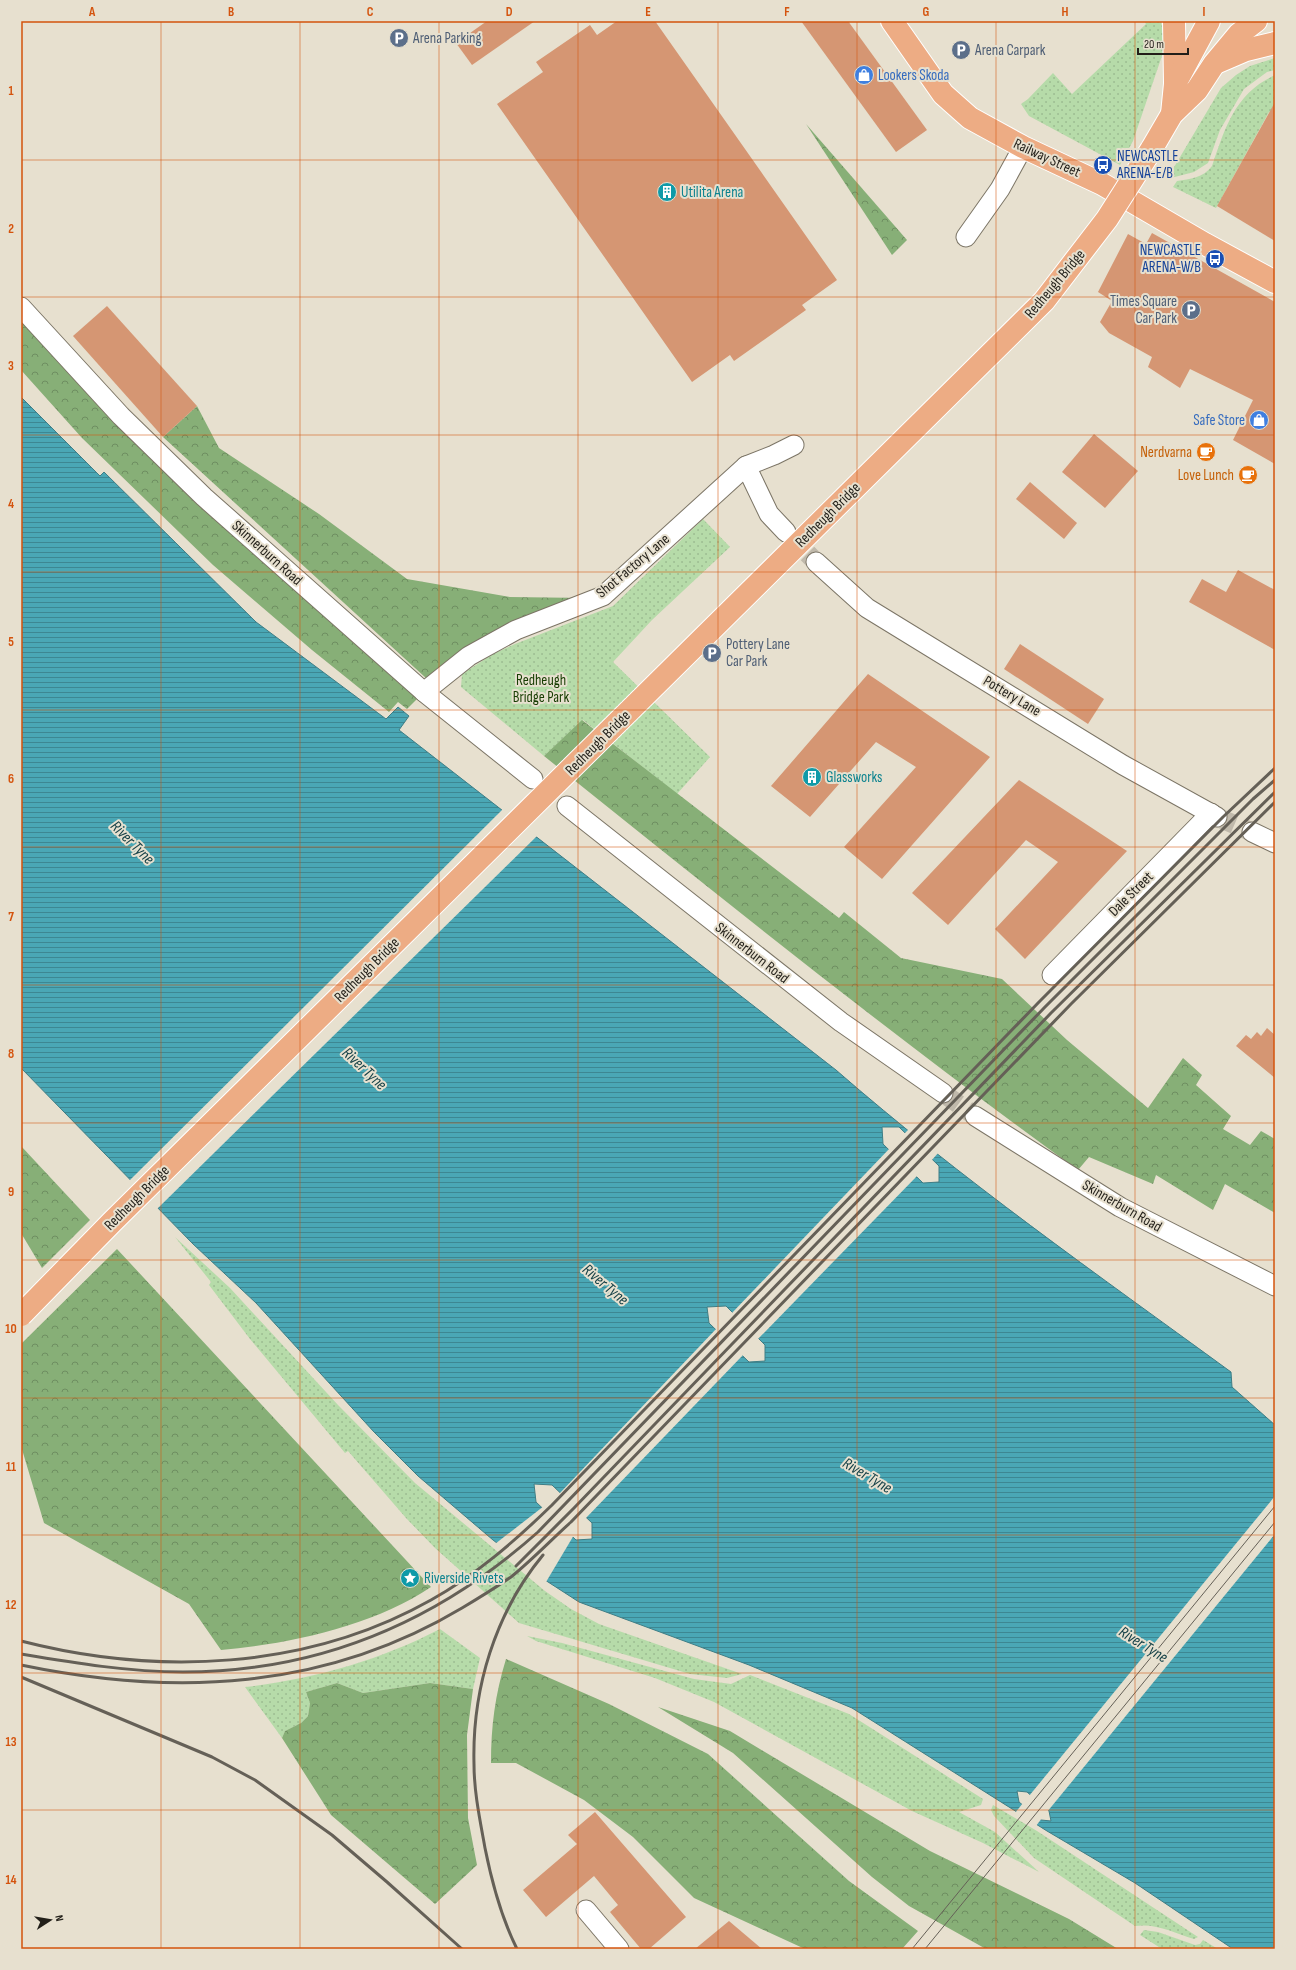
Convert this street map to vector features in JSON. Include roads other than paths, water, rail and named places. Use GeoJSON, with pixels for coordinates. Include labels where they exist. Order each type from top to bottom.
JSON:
{"type":"FeatureCollection","features":[{"type":"Feature","properties":{"kind":"main road","name":"Railway Street"},"geometry":{"type":"LineString","coordinates":[[892,21],[943,94],[970,118],[1023,147],[1102,184],[1205,244],[1275,282]]}},
{"type":"Feature","properties":{"kind":"main road"},"geometry":{"type":"LineString","coordinates":[[1172,114],[1175,84],[1174,21]]}},
{"type":"Feature","properties":{"kind":"main road"},"geometry":{"type":"LineString","coordinates":[[1175,84],[1209,21]]}},
{"type":"Feature","properties":{"kind":"main road"},"geometry":{"type":"LineString","coordinates":[[1172,114],[1197,90],[1239,28],[1256,21]]}},
{"type":"Feature","properties":{"kind":"main road"},"geometry":{"type":"LineString","coordinates":[[1214,64],[1246,50],[1275,43]]}},
{"type":"Feature","properties":{"kind":"main road","name":"Redheugh Bridge"},"geometry":{"type":"LineString","coordinates":[[21,1315],[123,1211],[1044,301],[1107,219],[1172,114]]}},
{"type":"Feature","properties":{"kind":"street"},"geometry":{"type":"LineString","coordinates":[[966,237],[1000,189],[1023,147]]}},
{"type":"Feature","properties":{"kind":"street","name":"Skinnerburn Road"},"geometry":{"type":"LineString","coordinates":[[21,307],[121,416],[204,497],[424,692],[533,779]]}},
{"type":"Feature","properties":{"kind":"street"},"geometry":{"type":"LineString","coordinates":[[786,532],[769,514],[746,466],[794,445]]}},
{"type":"Feature","properties":{"kind":"street","name":"Shot Factory Lane"},"geometry":{"type":"LineString","coordinates":[[424,692],[469,656],[516,630],[603,596],[746,466]]}},
{"type":"Feature","properties":{"kind":"street","name":"Pottery Lane"},"geometry":{"type":"LineString","coordinates":[[816,562],[867,608],[1123,765],[1214,815]]}},
{"type":"Feature","properties":{"kind":"street","name":"Skinnerburn Road"},"geometry":{"type":"LineString","coordinates":[[567,806],[841,1022],[943,1093]]}},
{"type":"Feature","properties":{"kind":"street","name":"Dale Street"},"geometry":{"type":"LineString","coordinates":[[1052,975],[1214,815]]}},
{"type":"Feature","properties":{"kind":"street"},"geometry":{"type":"LineString","coordinates":[[1252,832],[1275,843]]}},
{"type":"Feature","properties":{"kind":"street","name":"Skinnerburn Road"},"geometry":{"type":"LineString","coordinates":[[975,1116],[1120,1207],[1275,1286]]}},
{"type":"Feature","properties":{"kind":"street"},"geometry":{"type":"LineString","coordinates":[[586,1910],[619,1949]]}},
{"type":"Feature","properties":{"kind":"water","name":"River Tyne"},"geometry":{"type":"Polygon","coordinates":[[[21,397],[100,476],[104,472],[256,622],[386,719],[398,707],[409,716],[399,730],[836,1070],[932,1150],[1030,1226],[1231,1372],[1232,1387],[1275,1425],[1275,1949],[1233,1949],[1135,1883],[1047,1831],[852,1708],[749,1665],[579,1602],[545,1580],[493,1540],[418,1476],[374,1432],[256,1303],[193,1244],[21,1068],[21,397]],[[882,1127],[883,1144],[923,1183],[939,1182],[939,1166],[899,1127],[882,1127]],[[726,1306],[707,1307],[709,1323],[749,1362],[765,1361],[765,1345],[726,1306]],[[534,1484],[536,1502],[576,1540],[592,1539],[592,1523],[552,1485],[534,1484]],[[1017,1791],[1019,1802],[1041,1820],[1051,1821],[1049,1811],[1027,1792],[1017,1791]]]}},
{"type":"Feature","properties":{"kind":"tunnel"},"geometry":{"type":"LineString","coordinates":[[787,533],[816,562]]}},
{"type":"Feature","properties":{"kind":"tunnel"},"geometry":{"type":"LineString","coordinates":[[1217,817],[1252,832]]}},
{"type":"Feature","properties":{"kind":"tunnel"},"geometry":{"type":"LineString","coordinates":[[943,1093],[975,1116]]}},
{"type":"Feature","properties":{"kind":"tram line"},"geometry":{"type":"LineString","coordinates":[[912,1949],[1275,1506]]}},
{"type":"Feature","properties":{"kind":"tram line"},"geometry":{"type":"LineString","coordinates":[[925,1949],[1275,1522]]}},
{"type":"Feature","properties":{"kind":"railway"},"geometry":{"type":"LineString","coordinates":[[21,1641],[73,1652],[125,1659],[178,1662],[230,1660],[283,1653],[334,1641],[383,1623],[431,1600],[464,1580],[524,1532],[552,1505],[1039,1002],[1223,817],[1275,768]]}},
{"type":"Feature","properties":{"kind":"railway"},"geometry":{"type":"LineString","coordinates":[[21,1654],[62,1661],[163,1672],[233,1670],[282,1663],[329,1651],[374,1636],[417,1616],[459,1592],[499,1564],[538,1532],[1045,1007],[1253,799],[1275,780]]}},
{"type":"Feature","properties":{"kind":"railway"},"geometry":{"type":"LineString","coordinates":[[516,1566],[574,1508],[1051,1013],[1275,792]]}},
{"type":"Feature","properties":{"kind":"railway"},"geometry":{"type":"LineString","coordinates":[[21,1665],[79,1675],[136,1681],[192,1683],[248,1679],[303,1671],[357,1656],[410,1635],[462,1608],[511,1577],[571,1522],[1071,1004],[1275,802]]}},
{"type":"Feature","properties":{"kind":"railway"},"geometry":{"type":"LineString","coordinates":[[517,1949],[506,1925],[498,1900],[485,1848],[475,1785],[474,1736],[482,1680],[490,1653],[512,1602],[526,1578],[543,1555]]}},
{"type":"Feature","properties":{"kind":"railway"},"geometry":{"type":"LineString","coordinates":[[21,1677],[212,1757],[255,1780],[332,1835],[462,1949]]}},
{"type":"Feature","properties":{"kind":"place","name":"Arena Parking"},"geometry":{"type":"Point","coordinates":[399,38]}},
{"type":"Feature","properties":{"kind":"place","name":"Arena Carpark"},"geometry":{"type":"Point","coordinates":[961,50]}},
{"type":"Feature","properties":{"kind":"place","name":"Lookers Skoda"},"geometry":{"type":"Point","coordinates":[864,75]}},
{"type":"Feature","properties":{"kind":"place","name":"NEWCASTLE ARENA-E/B"},"geometry":{"type":"Point","coordinates":[1103,165]}},
{"type":"Feature","properties":{"kind":"place","name":"Utilita Arena"},"geometry":{"type":"Point","coordinates":[667,192]}},
{"type":"Feature","properties":{"kind":"place","name":"NEWCASTLE ARENA-W/B"},"geometry":{"type":"Point","coordinates":[1215,259]}},
{"type":"Feature","properties":{"kind":"place","name":"Times Square Car Park"},"geometry":{"type":"Point","coordinates":[1191,310]}},
{"type":"Feature","properties":{"kind":"place","name":"Safe Store"},"geometry":{"type":"Point","coordinates":[1259,420]}},
{"type":"Feature","properties":{"kind":"place","name":"Nerdvarna"},"geometry":{"type":"Point","coordinates":[1206,452]}},
{"type":"Feature","properties":{"kind":"place","name":"Love Lunch"},"geometry":{"type":"Point","coordinates":[1248,475]}},
{"type":"Feature","properties":{"kind":"place","name":"Pottery Lane Car Park"},"geometry":{"type":"Point","coordinates":[712,653]}},
{"type":"Feature","properties":{"kind":"place","name":"Glassworks"},"geometry":{"type":"Point","coordinates":[812,777]}},
{"type":"Feature","properties":{"kind":"place","name":"Riverside Rivets"},"geometry":{"type":"Point","coordinates":[410,1578]}},
{"type":"Feature","properties":{"kind":"park label","name":"Redheugh Bridge Park"},"geometry":{"type":"Point","coordinates":[541,688]}}]}
